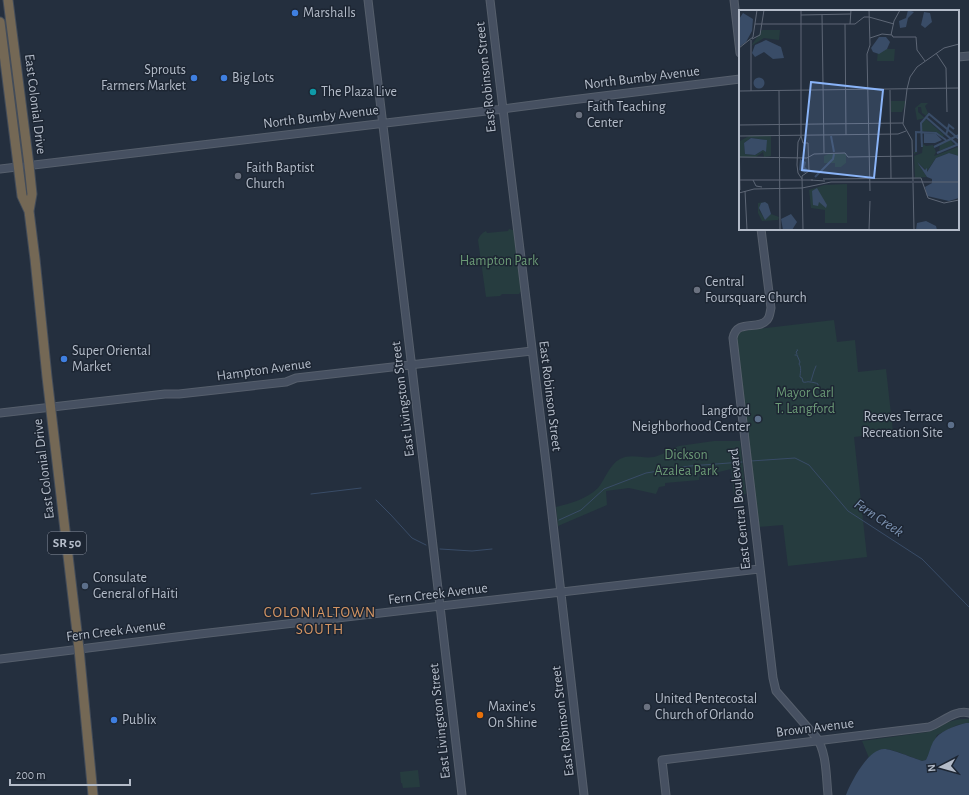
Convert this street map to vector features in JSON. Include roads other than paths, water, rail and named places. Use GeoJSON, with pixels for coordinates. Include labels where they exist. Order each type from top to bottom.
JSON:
{"type":"FeatureCollection","features":[{"type":"Feature","properties":{"kind":"highway","name":"East Colonial Drive"},"geometry":{"type":"LineString","coordinates":[[8,0],[29,165],[32,194],[29,211],[79,649],[93,795]]}},
{"type":"Feature","properties":{"kind":"highway","name":"East Colonial Drive"},"geometry":{"type":"LineString","coordinates":[[0,22],[22,196],[29,211]]}},
{"type":"Feature","properties":{"kind":"street","name":"East Livingston Street"},"geometry":{"type":"LineString","coordinates":[[368,0],[384,123],[462,795]]}},
{"type":"Feature","properties":{"kind":"street","name":"East Robinson Street"},"geometry":{"type":"LineString","coordinates":[[490,0],[584,795]]}},
{"type":"Feature","properties":{"kind":"street"},"geometry":{"type":"LineString","coordinates":[[734,0],[739,44]]}},
{"type":"Feature","properties":{"kind":"street"},"geometry":{"type":"LineString","coordinates":[[959,57],[969,56]]}},
{"type":"Feature","properties":{"kind":"street","name":"North Bumby Avenue"},"geometry":{"type":"LineString","coordinates":[[0,169],[739,79]]}},
{"type":"Feature","properties":{"kind":"street","name":"East Central Boulevard"},"geometry":{"type":"LineString","coordinates":[[761,230],[771,308],[770,314],[768,319],[764,322],[740,328],[734,334],[733,338],[759,570],[772,678],[776,691],[821,745],[824,753],[828,795]]}},
{"type":"Feature","properties":{"kind":"street","name":"Hampton Avenue"},"geometry":{"type":"LineString","coordinates":[[0,413],[286,382],[296,378],[532,351]]}},
{"type":"Feature","properties":{"kind":"street","name":"Fern Creek Avenue"},"geometry":{"type":"LineString","coordinates":[[0,659],[440,606],[759,570]]}},
{"type":"Feature","properties":{"kind":"street","name":"Brown Avenue"},"geometry":{"type":"LineString","coordinates":[[666,795],[662,760],[929,727],[959,713],[969,713]]}},
{"type":"Feature","properties":{"kind":"water"},"geometry":{"type":"Polygon","coordinates":[[[969,723],[969,795],[846,795],[861,767],[872,754],[878,750],[888,749],[922,761],[926,760],[933,742],[939,735],[952,727],[969,723]]]}},
{"type":"Feature","properties":{"kind":"waterway"},"geometry":{"type":"LineString","coordinates":[[797,350],[797,354]]}},
{"type":"Feature","properties":{"kind":"waterway"},"geometry":{"type":"LineString","coordinates":[[795,355],[797,355],[800,362],[800,377],[802,378],[803,382],[818,384],[818,389]]}},
{"type":"Feature","properties":{"kind":"waterway"},"geometry":{"type":"LineString","coordinates":[[811,381],[816,366]]}},
{"type":"Feature","properties":{"kind":"waterway","name":"Fern Creek"},"geometry":{"type":"LineString","coordinates":[[751,461],[795,458],[809,465],[848,511],[922,559],[969,607]]}},
{"type":"Feature","properties":{"kind":"waterway","name":"Fern Creek"},"geometry":{"type":"LineString","coordinates":[[559,520],[581,510],[604,489],[646,473],[690,466],[742,462]]}},
{"type":"Feature","properties":{"kind":"waterway","name":"Fern Creek"},"geometry":{"type":"LineString","coordinates":[[311,494],[361,488]]}},
{"type":"Feature","properties":{"kind":"waterway","name":"Fern Creek"},"geometry":{"type":"LineString","coordinates":[[376,500],[412,538],[426,545]]}},
{"type":"Feature","properties":{"kind":"waterway","name":"Fern Creek"},"geometry":{"type":"LineString","coordinates":[[440,549],[472,551],[492,549]]}},
{"type":"Feature","properties":{"kind":"place","name":"Marshalls"},"geometry":{"type":"Point","coordinates":[295,13]}},
{"type":"Feature","properties":{"kind":"place","name":"Sprouts Farmers Market"},"geometry":{"type":"Point","coordinates":[194,78]}},
{"type":"Feature","properties":{"kind":"place","name":"Big Lots"},"geometry":{"type":"Point","coordinates":[224,78]}},
{"type":"Feature","properties":{"kind":"place","name":"The Plaza Live"},"geometry":{"type":"Point","coordinates":[313,92]}},
{"type":"Feature","properties":{"kind":"place","name":"Faith Teaching Center"},"geometry":{"type":"Point","coordinates":[579,115]}},
{"type":"Feature","properties":{"kind":"place","name":"Faith Baptist Church"},"geometry":{"type":"Point","coordinates":[238,176]}},
{"type":"Feature","properties":{"kind":"place","name":"Central Foursquare Church"},"geometry":{"type":"Point","coordinates":[697,290]}},
{"type":"Feature","properties":{"kind":"place","name":"Super Oriental Market"},"geometry":{"type":"Point","coordinates":[64,359]}},
{"type":"Feature","properties":{"kind":"place","name":"Langford Neighborhood Center"},"geometry":{"type":"Point","coordinates":[758,419]}},
{"type":"Feature","properties":{"kind":"place","name":"Reeves Terrace Recreation Site"},"geometry":{"type":"Point","coordinates":[951,425]}},
{"type":"Feature","properties":{"kind":"place","name":"Consulate General of Haïti"},"geometry":{"type":"Point","coordinates":[85,586]}},
{"type":"Feature","properties":{"kind":"place","name":"United Pentecostal Church of Orlando"},"geometry":{"type":"Point","coordinates":[647,707]}},
{"type":"Feature","properties":{"kind":"place","name":"Maxine's On Shine"},"geometry":{"type":"Point","coordinates":[480,715]}},
{"type":"Feature","properties":{"kind":"place","name":"Publix"},"geometry":{"type":"Point","coordinates":[114,720]}},
{"type":"Feature","properties":{"kind":"district","name":"COLONIALTOWN SOUTH"},"geometry":{"type":"Point","coordinates":[320,620]}},
{"type":"Feature","properties":{"kind":"park label","name":"Hampton Park"},"geometry":{"type":"Point","coordinates":[499,261]}},
{"type":"Feature","properties":{"kind":"park label","name":"Mayor Carl T. Langford"},"geometry":{"type":"Point","coordinates":[805,402]}},
{"type":"Feature","properties":{"kind":"park label","name":"Dickson Azalea Park"},"geometry":{"type":"Point","coordinates":[686,464]}}]}
